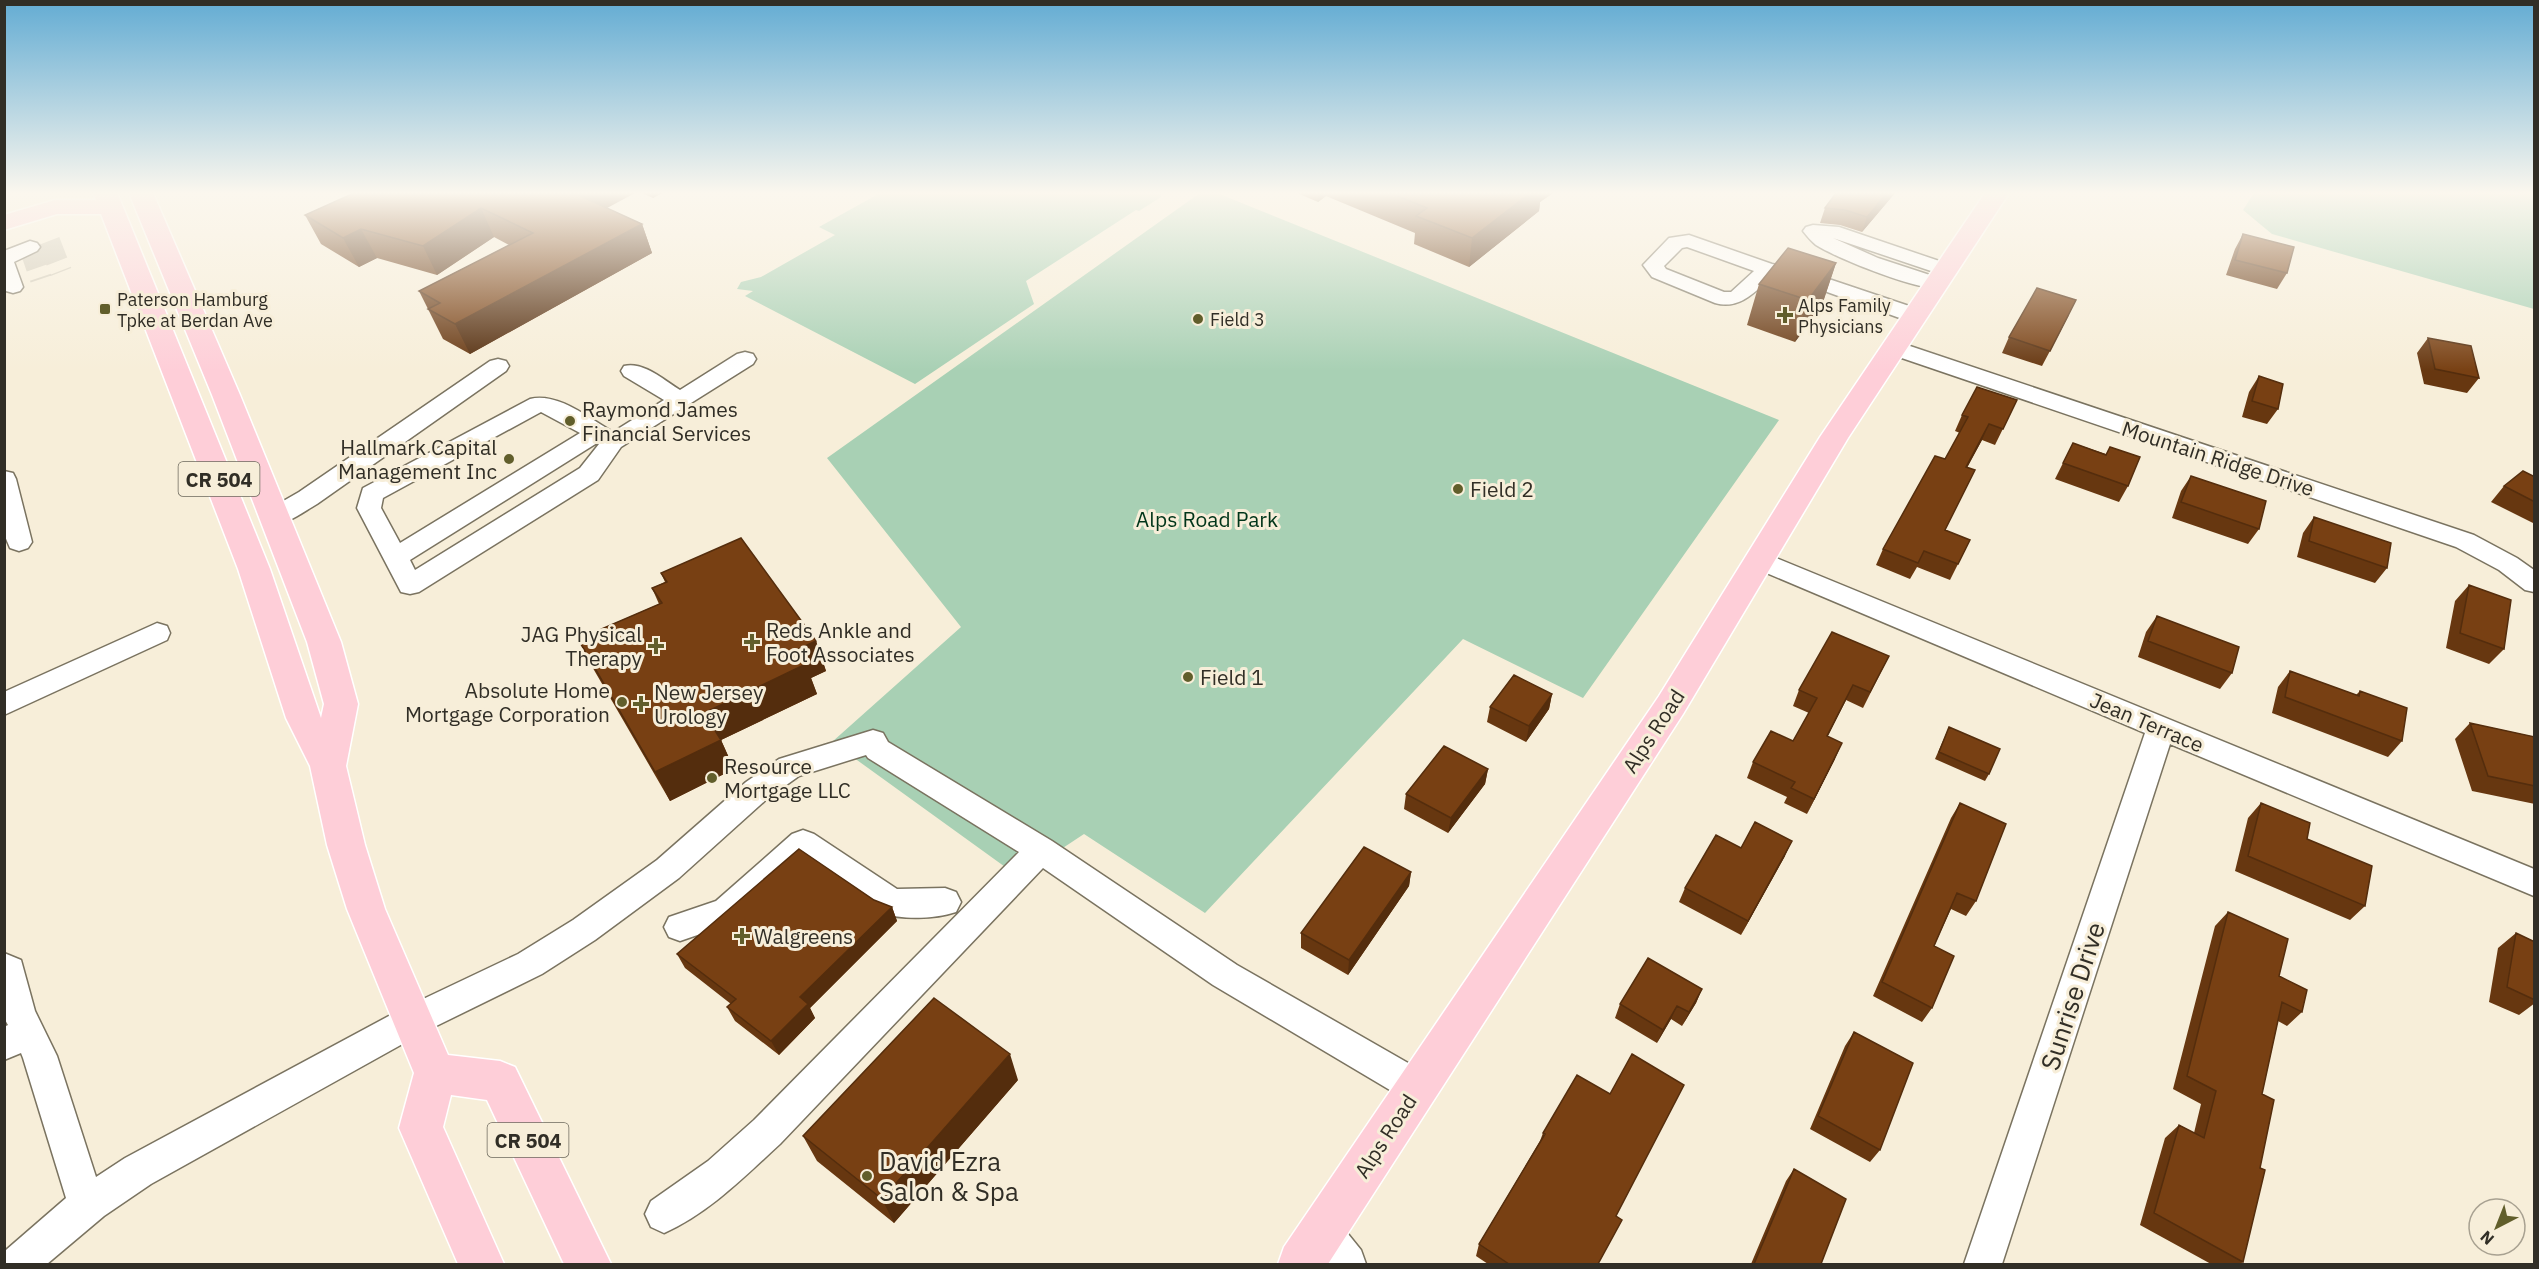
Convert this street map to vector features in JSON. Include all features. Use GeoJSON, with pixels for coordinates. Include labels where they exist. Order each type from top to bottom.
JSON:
{"type":"FeatureCollection","features":[{"type":"Feature","properties":{"kind":"main road","name":"CR 504"},"geometry":{"type":"LineString","coordinates":[[129,252],[255,569],[303,718],[328,766],[345,845],[366,909],[435,1073],[501,1081],[588,1264]]}},
{"type":"Feature","properties":{"kind":"main road","name":"CR 504"},"geometry":{"type":"LineString","coordinates":[[165,252],[324,642],[341,704],[328,766]]}},
{"type":"Feature","properties":{"kind":"main road","name":"Alps Road"},"geometry":{"type":"LineString","coordinates":[[1301,1264],[1671,705],[1834,437],[1958,252]]}},
{"type":"Feature","properties":{"kind":"main road"},"geometry":{"type":"LineString","coordinates":[[435,1073],[421,1128],[481,1264]]}},
{"type":"Feature","properties":{"kind":"street"},"geometry":{"type":"LineString","coordinates":[[14,287],[4,261],[22,252]]}},
{"type":"Feature","properties":{"kind":"street"},"geometry":{"type":"LineString","coordinates":[[1666,252],[1653,265],[1659,273],[1722,298],[1737,297],[1768,269]]}},
{"type":"Feature","properties":{"kind":"street"},"geometry":{"type":"LineString","coordinates":[[1721,252],[1768,269],[1795,274],[1916,316]]}},
{"type":"Feature","properties":{"kind":"street"},"geometry":{"type":"LineString","coordinates":[[1847,252],[1880,266],[1942,277]]}},
{"type":"Feature","properties":{"kind":"street"},"geometry":{"type":"LineString","coordinates":[[1885,252],[1942,277]]}},
{"type":"Feature","properties":{"kind":"street","name":"Mountain Ridge Drive"},"geometry":{"type":"LineString","coordinates":[[1895,348],[2465,542],[2508,564],[2535,584]]}},
{"type":"Feature","properties":{"kind":"street"},"geometry":{"type":"LineString","coordinates":[[394,558],[605,438],[680,399],[745,359]]}},
{"type":"Feature","properties":{"kind":"street"},"geometry":{"type":"LineString","coordinates":[[275,517],[308,498],[498,366]]}},
{"type":"Feature","properties":{"kind":"street"},"geometry":{"type":"LineString","coordinates":[[632,370],[680,399]]}},
{"type":"Feature","properties":{"kind":"street"},"geometry":{"type":"LineString","coordinates":[[538,404],[554,408],[605,438],[589,474],[410,585],[369,508],[372,494],[538,404]]}},
{"type":"Feature","properties":{"kind":"street"},"geometry":{"type":"LineString","coordinates":[[4,479],[19,542]]}},
{"type":"Feature","properties":{"kind":"street","name":"Jean Terrace"},"geometry":{"type":"LineString","coordinates":[[1759,560],[2535,883]]}},
{"type":"Feature","properties":{"kind":"street"},"geometry":{"type":"LineString","coordinates":[[4,704],[157,633]]}},
{"type":"Feature","properties":{"kind":"street","name":"Sunrise Drive"},"geometry":{"type":"LineString","coordinates":[[1983,1264],[2161,728]]}},
{"type":"Feature","properties":{"kind":"street"},"geometry":{"type":"LineString","coordinates":[[20,1264],[111,1187],[138,1171],[412,1021],[530,964],[584,930],[668,869],[749,797],[789,767],[873,741],[878,750],[1041,850],[1225,975],[1417,1087]]}},
{"type":"Feature","properties":{"kind":"street"},"geometry":{"type":"LineString","coordinates":[[680,927],[727,911],[803,843],[892,903],[945,902]]}},
{"type":"Feature","properties":{"kind":"street"},"geometry":{"type":"LineString","coordinates":[[664,1214],[721,1174],[767,1132],[1041,850]]}},
{"type":"Feature","properties":{"kind":"street"},"geometry":{"type":"LineString","coordinates":[[4,968],[9,970],[19,1013],[16,1038],[40,1056],[87,1206]]}},
{"type":"Feature","properties":{"kind":"street"},"geometry":{"type":"LineString","coordinates":[[1323,1232],[1347,1264]]}},
{"type":"Feature","properties":{"kind":"green space"},"geometry":{"type":"Polygon","coordinates":[[[805,252],[1071,252],[1026,281],[1034,304],[915,384],[745,296],[753,291],[737,289],[741,282],[761,277],[805,252]]]}},
{"type":"Feature","properties":{"kind":"green space","name":"Alps Road Park"},"geometry":{"type":"Polygon","coordinates":[[[1117,252],[1364,252],[1779,420],[1583,698],[1463,639],[1205,913],[1084,834],[1019,877],[832,742],[961,627],[827,458],[1117,252]]]}},
{"type":"Feature","properties":{"kind":"green space"},"geometry":{"type":"Polygon","coordinates":[[[2336,252],[2534,252],[2534,309],[2336,252]]]}},
{"type":"Feature","properties":{"kind":"building"},"geometry":{"type":"Polygon","coordinates":[[[495,252],[589,252],[455,324],[428,309],[440,303],[419,291],[495,252]]]}},
{"type":"Feature","properties":{"kind":"building"},"geometry":{"type":"Polygon","coordinates":[[[1785,252],[1802,252],[1836,263],[1808,300],[1759,284],[1785,252]]]}},
{"type":"Feature","properties":{"kind":"building"},"geometry":{"type":"Polygon","coordinates":[[[2237,252],[2293,252],[2287,273],[2235,260],[2237,252]]]}},
{"type":"Feature","properties":{"kind":"building"},"geometry":{"type":"Polygon","coordinates":[[[2037,288],[2076,300],[2050,351],[2009,337],[2037,288]]]}},
{"type":"Feature","properties":{"kind":"building"},"geometry":{"type":"Polygon","coordinates":[[[2428,338],[2471,346],[2479,378],[2435,369],[2428,338]]]}},
{"type":"Feature","properties":{"kind":"building"},"geometry":{"type":"Polygon","coordinates":[[[2259,376],[2283,384],[2278,409],[2252,401],[2259,376]]]}},
{"type":"Feature","properties":{"kind":"building"},"geometry":{"type":"Polygon","coordinates":[[[1977,387],[2017,400],[2003,429],[1989,424],[1966,467],[1975,470],[1945,530],[1970,540],[1958,564],[1924,551],[1918,563],[1883,549],[1935,456],[1945,459],[1968,417],[1962,415],[1977,387]]]}},
{"type":"Feature","properties":{"kind":"building"},"geometry":{"type":"Polygon","coordinates":[[[2073,443],[2106,455],[2110,447],[2140,457],[2128,486],[2063,463],[2073,443]]]}},
{"type":"Feature","properties":{"kind":"building"},"geometry":{"type":"Polygon","coordinates":[[[2523,471],[2535,477],[2535,502],[2504,486],[2523,471]]]}},
{"type":"Feature","properties":{"kind":"building"},"geometry":{"type":"Polygon","coordinates":[[[2191,476],[2266,501],[2259,529],[2181,502],[2191,476]]]}},
{"type":"Feature","properties":{"kind":"building"},"geometry":{"type":"Polygon","coordinates":[[[2314,517],[2391,543],[2387,568],[2309,541],[2314,517]]]}},
{"type":"Feature","properties":{"kind":"building"},"geometry":{"type":"Polygon","coordinates":[[[741,538],[816,641],[796,650],[806,664],[704,713],[721,740],[655,772],[578,639],[662,603],[652,588],[667,582],[661,573],[741,538]]]}},
{"type":"Feature","properties":{"kind":"building"},"geometry":{"type":"Polygon","coordinates":[[[2469,585],[2511,600],[2504,649],[2460,633],[2469,585]]]}},
{"type":"Feature","properties":{"kind":"building"},"geometry":{"type":"Polygon","coordinates":[[[2157,616],[2239,647],[2232,673],[2148,641],[2157,616]]]}},
{"type":"Feature","properties":{"kind":"building"},"geometry":{"type":"Polygon","coordinates":[[[1832,632],[1889,656],[1870,692],[1853,685],[1827,736],[1842,743],[1814,799],[1791,788],[1795,782],[1753,762],[1771,731],[1793,741],[1817,698],[1799,690],[1832,632]]]}},
{"type":"Feature","properties":{"kind":"building"},"geometry":{"type":"Polygon","coordinates":[[[2290,671],[2359,696],[2360,691],[2407,708],[2402,741],[2285,697],[2290,671]]]}},
{"type":"Feature","properties":{"kind":"building"},"geometry":{"type":"Polygon","coordinates":[[[1514,675],[1552,694],[1529,726],[1490,707],[1514,675]]]}},
{"type":"Feature","properties":{"kind":"building"},"geometry":{"type":"Polygon","coordinates":[[[2470,723],[2535,737],[2535,786],[2488,776],[2470,723]]]}},
{"type":"Feature","properties":{"kind":"building"},"geometry":{"type":"Polygon","coordinates":[[[1949,727],[2000,749],[1989,774],[1939,752],[1949,727]]]}},
{"type":"Feature","properties":{"kind":"building"},"geometry":{"type":"Polygon","coordinates":[[[1444,746],[1488,769],[1451,818],[1406,794],[1444,746]]]}},
{"type":"Feature","properties":{"kind":"building"},"geometry":{"type":"Polygon","coordinates":[[[1960,803],[2006,824],[1976,901],[1957,893],[1934,946],[1954,956],[1932,1008],[1882,982],[1960,803]]]}},
{"type":"Feature","properties":{"kind":"building"},"geometry":{"type":"Polygon","coordinates":[[[2261,803],[2310,823],[2307,839],[2372,866],[2365,906],[2248,856],[2261,803]]]}},
{"type":"Feature","properties":{"kind":"building"},"geometry":{"type":"Polygon","coordinates":[[[1755,822],[1792,841],[1748,921],[1685,888],[1716,835],[1741,848],[1755,822]]]}},
{"type":"Feature","properties":{"kind":"building"},"geometry":{"type":"Polygon","coordinates":[[[1364,847],[1411,872],[1349,960],[1301,933],[1364,847]]]}},
{"type":"Feature","properties":{"kind":"building"},"geometry":{"type":"Polygon","coordinates":[[[799,849],[874,900],[892,907],[800,997],[808,1004],[771,1041],[727,1007],[736,999],[677,954],[799,849]]]}},
{"type":"Feature","properties":{"kind":"building"},"geometry":{"type":"Polygon","coordinates":[[[2228,912],[2288,939],[2279,976],[2307,990],[2302,1012],[2282,1002],[2262,1094],[2274,1100],[2260,1168],[2265,1170],[2243,1262],[2154,1213],[2179,1125],[2204,1138],[2216,1091],[2187,1076],[2228,912]]]}},
{"type":"Feature","properties":{"kind":"building"},"geometry":{"type":"Polygon","coordinates":[[[2516,933],[2535,942],[2535,1000],[2507,987],[2516,933]]]}},
{"type":"Feature","properties":{"kind":"building"},"geometry":{"type":"Polygon","coordinates":[[[1648,958],[1702,989],[1689,1012],[1677,1006],[1663,1030],[1620,1004],[1648,958]]]}},
{"type":"Feature","properties":{"kind":"building"},"geometry":{"type":"Polygon","coordinates":[[[934,998],[1010,1054],[882,1199],[803,1136],[934,998]]]}},
{"type":"Feature","properties":{"kind":"building"},"geometry":{"type":"Polygon","coordinates":[[[1854,1032],[1913,1063],[1880,1150],[1818,1116],[1854,1032]]]}},
{"type":"Feature","properties":{"kind":"building"},"geometry":{"type":"Polygon","coordinates":[[[1632,1054],[1684,1085],[1616,1216],[1622,1220],[1598,1264],[1509,1264],[1479,1244],[1545,1134],[1543,1133],[1577,1075],[1610,1094],[1632,1054]]]}},
{"type":"Feature","properties":{"kind":"building"},"geometry":{"type":"Polygon","coordinates":[[[1794,1169],[1846,1199],[1821,1264],[1754,1264],[1794,1169]]]}},
{"type":"Feature","properties":{"kind":"tunnel"},"geometry":{"type":"LineString","coordinates":[[32,252],[41,279]]}},
{"type":"Feature","properties":{"kind":"tunnel"},"geometry":{"type":"LineString","coordinates":[[53,252],[61,272]]}},
{"type":"Feature","properties":{"kind":"place","name":"Paterson Hamburg Tpke at Berdan Ave"},"geometry":{"type":"Point","coordinates":[105,309]}},
{"type":"Feature","properties":{"kind":"place","name":"Alps Family Physicians"},"geometry":{"type":"Point","coordinates":[1785,315]}},
{"type":"Feature","properties":{"kind":"place","name":"Field 3"},"geometry":{"type":"Point","coordinates":[1198,319]}},
{"type":"Feature","properties":{"kind":"place","name":"Raymond James Financial Services"},"geometry":{"type":"Point","coordinates":[570,421]}},
{"type":"Feature","properties":{"kind":"place","name":"Hallmark Capital Management Inc"},"geometry":{"type":"Point","coordinates":[509,459]}},
{"type":"Feature","properties":{"kind":"place","name":"Field 2"},"geometry":{"type":"Point","coordinates":[1458,489]}},
{"type":"Feature","properties":{"kind":"place","name":"Reds Ankle and Foot Associates"},"geometry":{"type":"Point","coordinates":[752,642]}},
{"type":"Feature","properties":{"kind":"place","name":"JAG Physical Therapy"},"geometry":{"type":"Point","coordinates":[656,646]}},
{"type":"Feature","properties":{"kind":"place","name":"Field 1"},"geometry":{"type":"Point","coordinates":[1188,677]}},
{"type":"Feature","properties":{"kind":"place","name":"Absolute Home Mortgage Corporation"},"geometry":{"type":"Point","coordinates":[622,702]}},
{"type":"Feature","properties":{"kind":"place","name":"New Jersey Urology"},"geometry":{"type":"Point","coordinates":[641,704]}},
{"type":"Feature","properties":{"kind":"place","name":"Resource Mortgage LLC"},"geometry":{"type":"Point","coordinates":[712,778]}},
{"type":"Feature","properties":{"kind":"place","name":"Walgreens"},"geometry":{"type":"Point","coordinates":[742,936]}},
{"type":"Feature","properties":{"kind":"place","name":"David Ezra Salon & Spa"},"geometry":{"type":"Point","coordinates":[867,1176]}}]}
